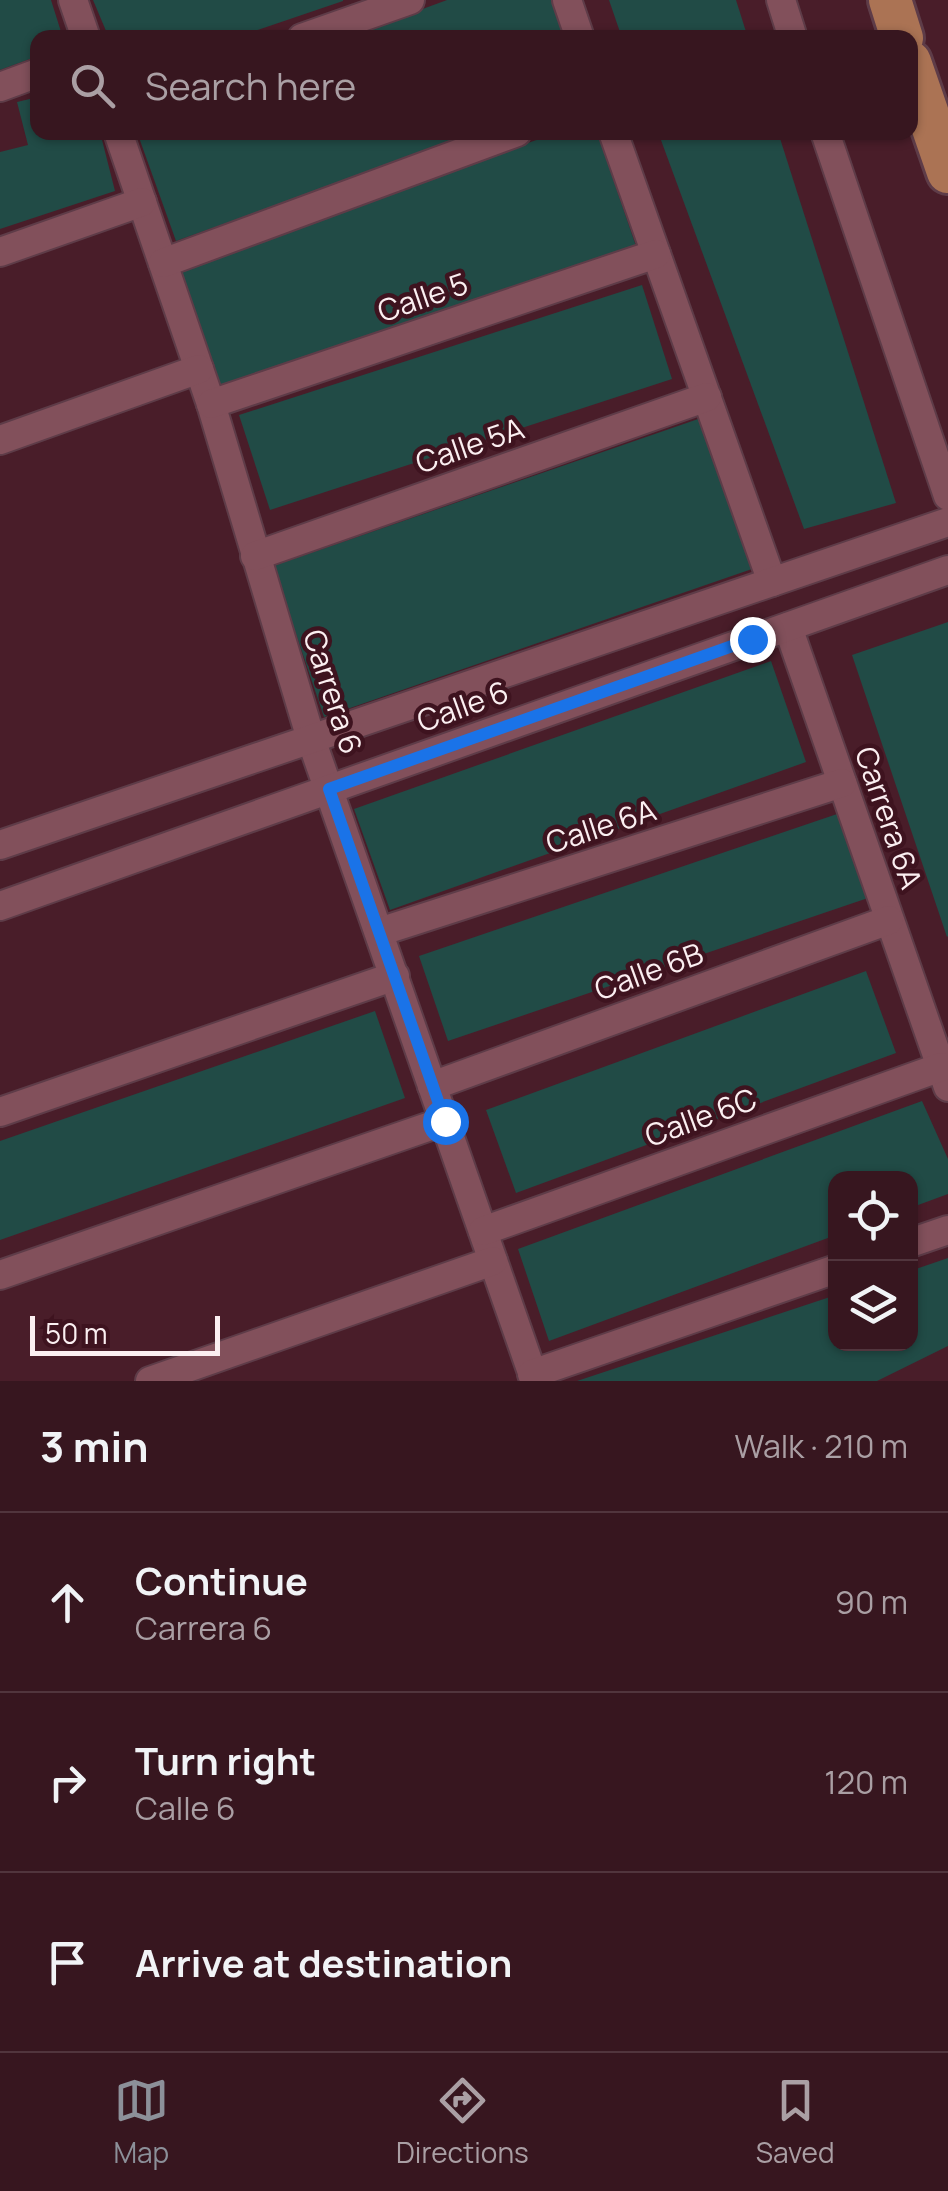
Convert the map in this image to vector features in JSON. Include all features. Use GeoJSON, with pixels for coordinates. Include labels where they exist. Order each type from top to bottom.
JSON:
{"type":"FeatureCollection","features":[{"type":"Feature","properties":{"kind":"main road"},"geometry":{"type":"LineString","coordinates":[[890,0],[899,30]]}},
{"type":"Feature","properties":{"kind":"main road"},"geometry":{"type":"LineString","coordinates":[[918,85],[948,172]]}},
{"type":"Feature","properties":{"kind":"street"},"geometry":{"type":"LineString","coordinates":[[73,0],[83,30]]}},
{"type":"Feature","properties":{"kind":"street"},"geometry":{"type":"LineString","coordinates":[[325,30],[410,0]]}},
{"type":"Feature","properties":{"kind":"street"},"geometry":{"type":"LineString","coordinates":[[567,0],[577,30]]}},
{"type":"Feature","properties":{"kind":"street"},"geometry":{"type":"LineString","coordinates":[[781,0],[791,30]]}},
{"type":"Feature","properties":{"kind":"street"},"geometry":{"type":"LineString","coordinates":[[0,87],[30,76]]}},
{"type":"Feature","properties":{"kind":"street","name":"Carrera 6"},"geometry":{"type":"LineString","coordinates":[[121,140],[211,404],[311,739],[533,1377]]}},
{"type":"Feature","properties":{"kind":"street"},"geometry":{"type":"LineString","coordinates":[[163,264],[496,140]]}},
{"type":"Feature","properties":{"kind":"street"},"geometry":{"type":"LineString","coordinates":[[616,140],[772,582]]}},
{"type":"Feature","properties":{"kind":"street"},"geometry":{"type":"LineString","coordinates":[[829,140],[948,496]]}},
{"type":"Feature","properties":{"kind":"street"},"geometry":{"type":"LineString","coordinates":[[0,252],[142,202]]}},
{"type":"Feature","properties":{"kind":"street","name":"Calle 5"},"geometry":{"type":"LineString","coordinates":[[211,404],[656,254]]}},
{"type":"Feature","properties":{"kind":"street"},"geometry":{"type":"LineString","coordinates":[[0,440],[199,369]]}},
{"type":"Feature","properties":{"kind":"street","name":"Calle 5A"},"geometry":{"type":"LineString","coordinates":[[255,556],[707,397]]}},
{"type":"Feature","properties":{"kind":"street","name":"Calle 6"},"geometry":{"type":"LineString","coordinates":[[0,845],[948,522]]}},
{"type":"Feature","properties":{"kind":"street","name":"Calle 6"},"geometry":{"type":"LineString","coordinates":[[0,906],[948,570]]}},
{"type":"Feature","properties":{"kind":"street","name":"Carrera 6A"},"geometry":{"type":"LineString","coordinates":[[788,627],[944,1077]]}},
{"type":"Feature","properties":{"kind":"street","name":"Calle 6A"},"geometry":{"type":"LineString","coordinates":[[379,932],[842,783]]}},
{"type":"Feature","properties":{"kind":"street","name":"Calle 6B"},"geometry":{"type":"LineString","coordinates":[[432,1086],[889,920]]}},
{"type":"Feature","properties":{"kind":"street"},"geometry":{"type":"LineString","coordinates":[[0,1112],[394,976]]}},
{"type":"Feature","properties":{"kind":"street","name":"Calle 6C"},"geometry":{"type":"LineString","coordinates":[[482,1230],[944,1077]]}},
{"type":"Feature","properties":{"kind":"street"},"geometry":{"type":"LineString","coordinates":[[0,1275],[445,1121]]}},
{"type":"Feature","properties":{"kind":"street"},"geometry":{"type":"LineString","coordinates":[[918,1240],[948,1230]]}},
{"type":"Feature","properties":{"kind":"street"},"geometry":{"type":"LineString","coordinates":[[150,1381],[493,1261]]}},
{"type":"Feature","properties":{"kind":"street"},"geometry":{"type":"LineString","coordinates":[[533,1377],[828,1272]]}},
{"type":"Feature","properties":{"kind":"building"},"geometry":{"type":"Polygon","coordinates":[[[0,0],[51,0],[60,30],[30,30],[30,59],[0,70],[0,0]]]}},
{"type":"Feature","properties":{"kind":"building"},"geometry":{"type":"Polygon","coordinates":[[[93,0],[343,0],[258,30],[106,30],[93,0]]]}},
{"type":"Feature","properties":{"kind":"building"},"geometry":{"type":"Polygon","coordinates":[[[447,0],[554,0],[564,30],[366,30],[447,0]]]}},
{"type":"Feature","properties":{"kind":"building"},"geometry":{"type":"Polygon","coordinates":[[[609,0],[736,0],[745,30],[619,30],[609,0]]]}},
{"type":"Feature","properties":{"kind":"building"},"geometry":{"type":"Polygon","coordinates":[[[30,99],[30,140],[102,140],[115,191],[0,229],[0,152],[28,145],[17,102],[30,99]]]}},
{"type":"Feature","properties":{"kind":"building"},"geometry":{"type":"Polygon","coordinates":[[[140,140],[460,140],[176,241],[140,140]]]}},
{"type":"Feature","properties":{"kind":"building"},"geometry":{"type":"Polygon","coordinates":[[[536,140],[600,140],[636,246],[219,392],[176,267],[536,140]]]}},
{"type":"Feature","properties":{"kind":"building"},"geometry":{"type":"Polygon","coordinates":[[[661,140],[781,140],[896,503],[804,529],[661,140]]]}},
{"type":"Feature","properties":{"kind":"building"},"geometry":{"type":"Polygon","coordinates":[[[642,285],[672,379],[270,510],[239,415],[642,285]]]}},
{"type":"Feature","properties":{"kind":"building"},"geometry":{"type":"Polygon","coordinates":[[[701,418],[752,569],[324,717],[273,566],[701,418]]]}},
{"type":"Feature","properties":{"kind":"building"},"geometry":{"type":"Polygon","coordinates":[[[948,622],[948,936],[947,937],[852,655],[948,622]]]}},
{"type":"Feature","properties":{"kind":"building"},"geometry":{"type":"Polygon","coordinates":[[[771,661],[806,762],[390,910],[354,809],[771,661]]]}},
{"type":"Feature","properties":{"kind":"building"},"geometry":{"type":"Polygon","coordinates":[[[840,813],[868,898],[448,1041],[419,956],[840,813]]]}},
{"type":"Feature","properties":{"kind":"building"},"geometry":{"type":"Polygon","coordinates":[[[866,971],[896,1053],[516,1193],[486,1110],[866,971]]]}},
{"type":"Feature","properties":{"kind":"building"},"geometry":{"type":"Polygon","coordinates":[[[375,1011],[405,1098],[0,1240],[0,1141],[375,1011]]]}},
{"type":"Feature","properties":{"kind":"building"},"geometry":{"type":"Polygon","coordinates":[[[922,1101],[948,1159],[948,1194],[918,1205],[918,1171],[828,1171],[828,1238],[549,1341],[518,1249],[922,1101]]]}},
{"type":"Feature","properties":{"kind":"building"},"geometry":{"type":"Polygon","coordinates":[[[948,1258],[948,1346],[877,1381],[577,1381],[828,1298],[828,1351],[918,1351],[918,1268],[948,1258]]]}},
{"type":"Feature","properties":{"kind":"route"},"geometry":{"type":"LineString","coordinates":[[445,1121],[329,789],[752,639]]}}]}
